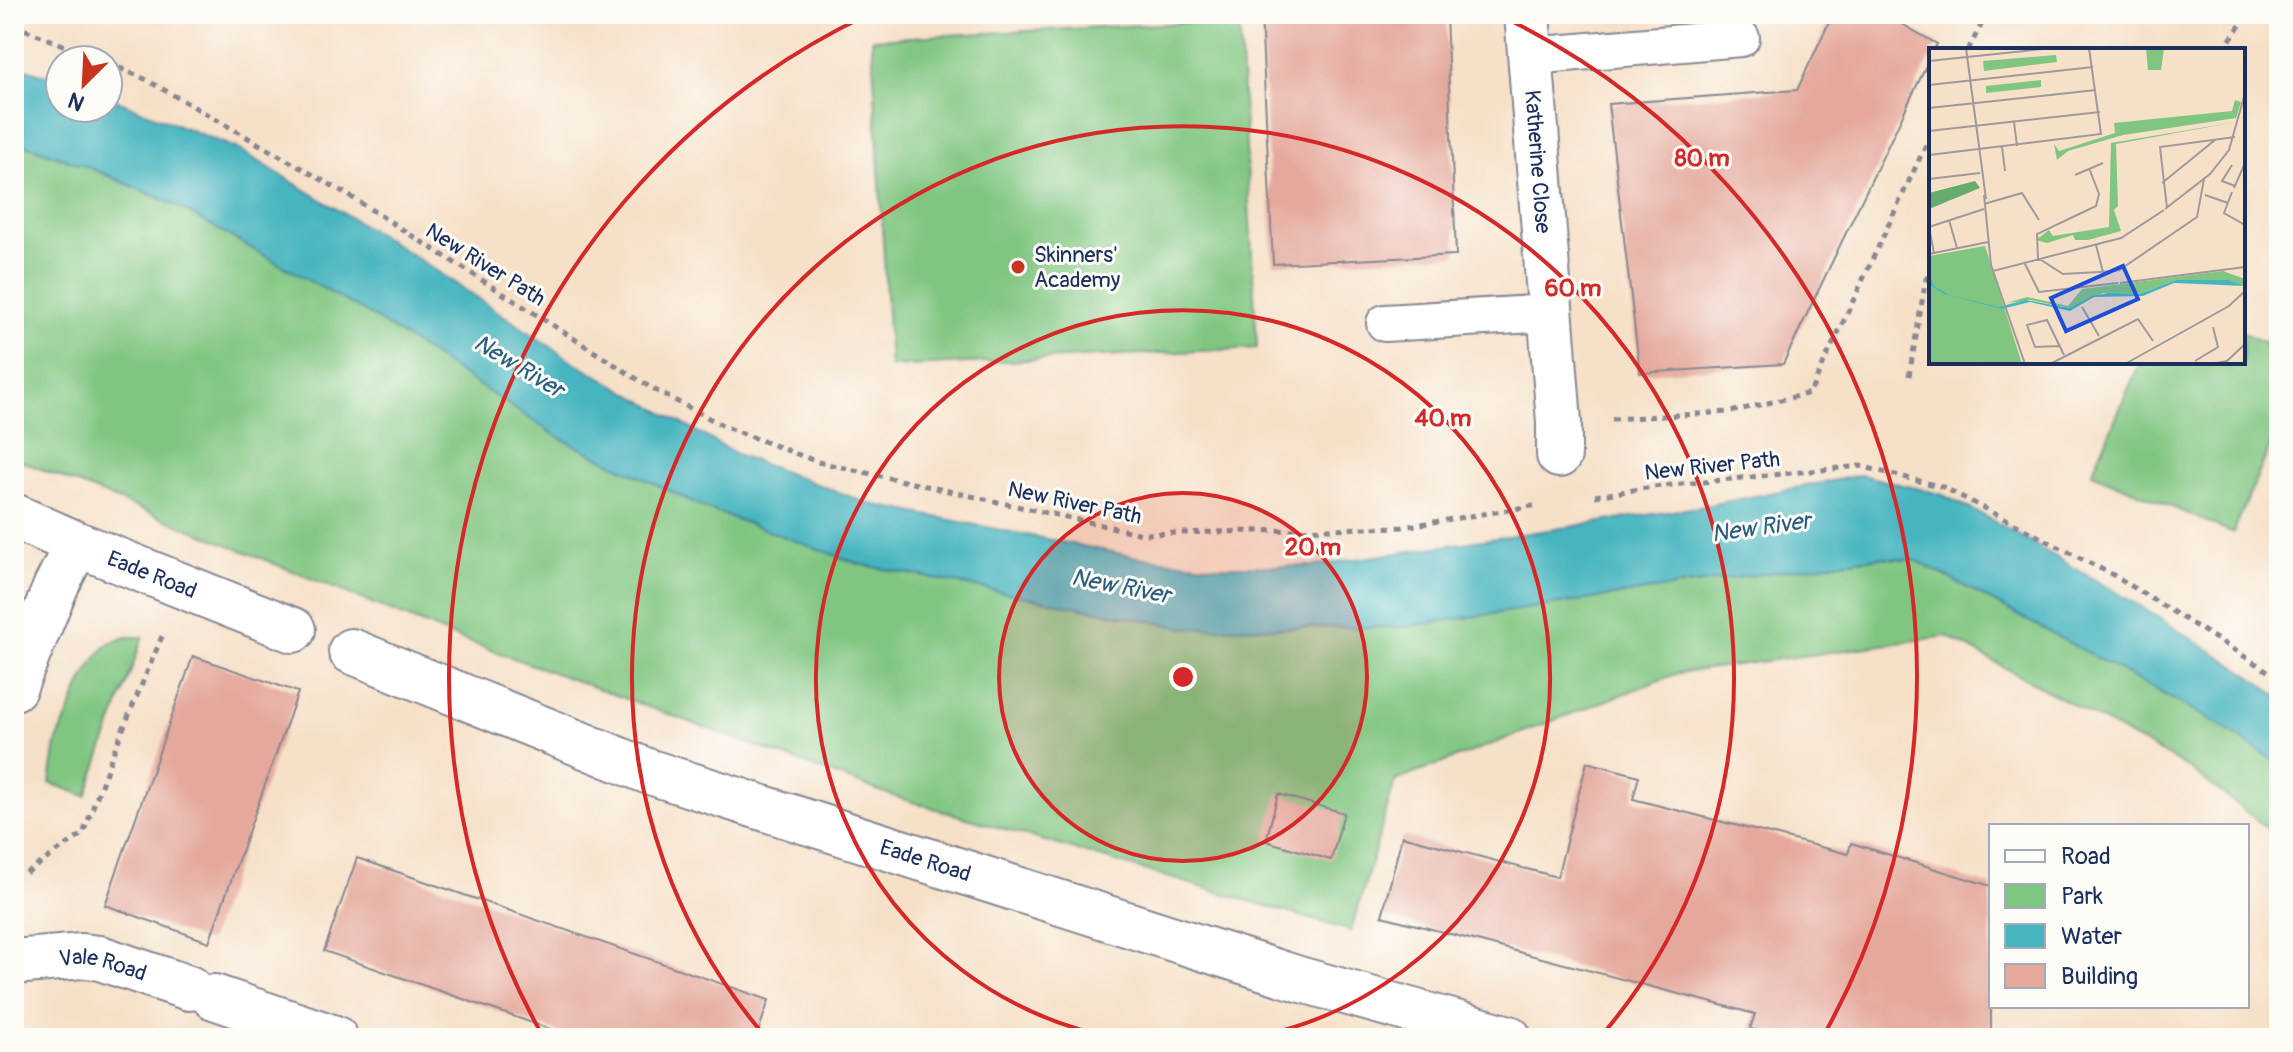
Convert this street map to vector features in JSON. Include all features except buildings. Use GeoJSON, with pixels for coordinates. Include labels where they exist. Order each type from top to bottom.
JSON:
{"type":"FeatureCollection","features":[{"type":"Feature","properties":{"kind":"street","name":"Katherine Close"},"geometry":{"type":"LineString","coordinates":[[1527,14],[1559,438]]}},
{"type":"Feature","properties":{"kind":"street","name":"Eade Road"},"geometry":{"type":"LineString","coordinates":[[14,516],[293,630]]}},
{"type":"Feature","properties":{"kind":"street"},"geometry":{"type":"LineString","coordinates":[[14,688],[56,586],[77,544]]}},
{"type":"Feature","properties":{"kind":"street","name":"Eade Road"},"geometry":{"type":"LineString","coordinates":[[351,651],[647,771],[1299,979],[1509,1038]]}},
{"type":"Feature","properties":{"kind":"street","name":"Vale Road"},"geometry":{"type":"LineString","coordinates":[[14,961],[82,956],[100,958],[335,1038]]}},
{"type":"Feature","properties":{"kind":"lane"},"geometry":{"type":"LineString","coordinates":[[1531,56],[1741,38]]}},
{"type":"Feature","properties":{"kind":"lane"},"geometry":{"type":"LineString","coordinates":[[1385,323],[1550,313]]}},
{"type":"Feature","properties":{"kind":"path"},"geometry":{"type":"LineString","coordinates":[[1969,48],[1987,14]]}},
{"type":"Feature","properties":{"kind":"path"},"geometry":{"type":"LineString","coordinates":[[2224,48],[2248,14]]}},
{"type":"Feature","properties":{"kind":"path"},"geometry":{"type":"LineString","coordinates":[[14,25],[61,44]]}},
{"type":"Feature","properties":{"kind":"path","name":"New River Path"},"geometry":{"type":"LineString","coordinates":[[124,70],[345,193],[653,389],[726,427],[818,462],[1142,534],[1403,527],[1544,504]]}},
{"type":"Feature","properties":{"kind":"path"},"geometry":{"type":"LineString","coordinates":[[1559,438],[1730,412],[1810,393],[1929,138]]}},
{"type":"Feature","properties":{"kind":"path"},"geometry":{"type":"LineString","coordinates":[[1909,376],[1929,274]]}},
{"type":"Feature","properties":{"kind":"path","name":"New River Path"},"geometry":{"type":"LineString","coordinates":[[1591,497],[1653,487],[1860,466],[1943,487],[2117,577],[2279,678]]}},
{"type":"Feature","properties":{"kind":"path"},"geometry":{"type":"LineString","coordinates":[[26,873],[83,834],[164,631]]}},
{"type":"Feature","properties":{"kind":"green space"},"geometry":{"type":"Polygon","coordinates":[[[1239,20],[1257,348],[890,367],[872,39],[1239,20]]]}},
{"type":"Feature","properties":{"kind":"green space"},"geometry":{"type":"Polygon","coordinates":[[[14,141],[86,166],[173,204],[372,316],[558,437],[703,507],[859,564],[1185,628],[1403,627],[1880,557],[1918,561],[2219,724],[2279,764],[2279,837],[2189,768],[1947,636],[1678,673],[1395,781],[1351,931],[899,798],[458,638],[14,458],[14,141]]]}},
{"type":"Feature","properties":{"kind":"green space"},"geometry":{"type":"Polygon","coordinates":[[[2245,334],[2279,349],[2279,426],[2233,533],[2092,473],[2139,364],[2245,364],[2245,334]]]}},
{"type":"Feature","properties":{"kind":"green space"},"geometry":{"type":"Polygon","coordinates":[[[127,637],[143,637],[86,796],[50,783],[56,743],[84,678],[109,643],[127,637]]]}},
{"type":"Feature","properties":{"kind":"water","name":"New River"},"geometry":{"type":"Polygon","coordinates":[[[14,65],[44,75],[44,124],[124,124],[124,103],[238,149],[414,256],[569,359],[736,454],[870,504],[1137,557],[1216,566],[1312,566],[1699,507],[1861,475],[1941,494],[2133,602],[2279,697],[2279,764],[2219,724],[1918,561],[1880,557],[1403,627],[1185,628],[859,564],[703,507],[558,437],[372,316],[173,204],[86,166],[14,141],[14,65]]]}},
{"type":"Feature","properties":{"kind":"place","name":"Skinners' Academy"},"geometry":{"type":"Point","coordinates":[1018,267]}}]}
